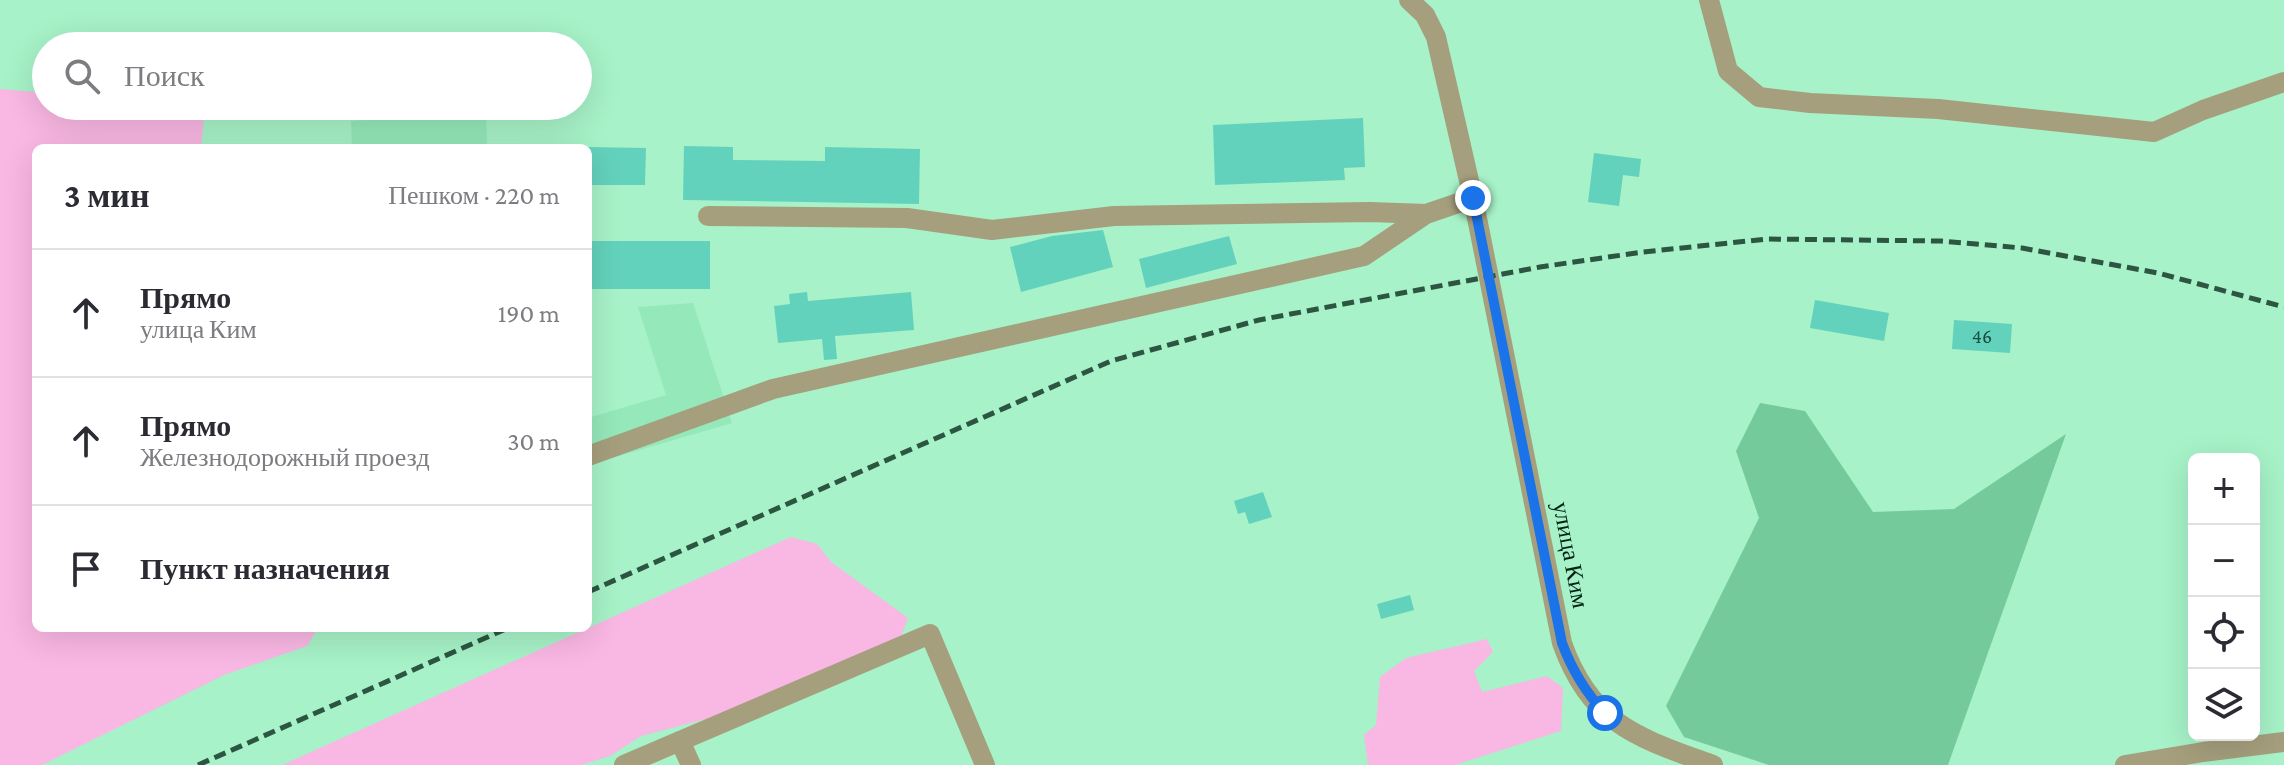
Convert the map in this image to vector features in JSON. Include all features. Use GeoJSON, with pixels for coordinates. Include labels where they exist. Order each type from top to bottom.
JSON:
{"type":"FeatureCollection","features":[{"type":"Feature","properties":{"kind":"street","name":"улица Ким"},"geometry":{"type":"LineString","coordinates":[[1409,0],[1425,15],[1436,37],[1490,276],[1559,630],[1570,664],[1590,697],[1623,729],[1644,740],[1713,765]]}},
{"type":"Feature","properties":{"kind":"street"},"geometry":{"type":"LineString","coordinates":[[1709,0],[1728,71],[1759,97],[1810,103],[1938,109],[2154,132],[2203,110],[2284,82]]}},
{"type":"Feature","properties":{"kind":"street"},"geometry":{"type":"LineString","coordinates":[[592,455],[773,389],[1364,256],[1426,214],[1473,198]]}},
{"type":"Feature","properties":{"kind":"street"},"geometry":{"type":"LineString","coordinates":[[708,216],[907,218],[992,230],[1114,216],[1426,214]]}},
{"type":"Feature","properties":{"kind":"street"},"geometry":{"type":"LineString","coordinates":[[624,765],[930,634],[985,765]]}},
{"type":"Feature","properties":{"kind":"street"},"geometry":{"type":"LineString","coordinates":[[680,741],[691,765]]}},
{"type":"Feature","properties":{"kind":"street"},"geometry":{"type":"LineString","coordinates":[[2125,765],[2284,742]]}},
{"type":"Feature","properties":{"kind":"shaded area"},"geometry":{"type":"Polygon","coordinates":[[[0,89],[32,92],[32,120],[204,120],[201,144],[32,144],[32,632],[316,632],[307,646],[224,675],[42,765],[0,765],[0,89]]]}},
{"type":"Feature","properties":{"kind":"shaded area"},"geometry":{"type":"Polygon","coordinates":[[[486,120],[487,144],[352,144],[351,121],[486,120]]]}},
{"type":"Feature","properties":{"kind":"shaded area"},"geometry":{"type":"Polygon","coordinates":[[[693,303],[732,423],[592,464],[592,417],[666,395],[638,307],[693,303]]]}},
{"type":"Feature","properties":{"kind":"shaded area"},"geometry":{"type":"Polygon","coordinates":[[[1760,403],[1805,411],[1873,512],[1954,509],[2066,434],[1948,765],[1769,765],[1684,737],[1666,706],[1759,518],[1736,451],[1760,403]]]}},
{"type":"Feature","properties":{"kind":"shaded area"},"geometry":{"type":"Polygon","coordinates":[[[791,537],[817,544],[831,562],[908,618],[901,637],[714,717],[641,736],[610,756],[581,765],[282,765],[579,632],[592,632],[592,626],[791,537]]]}},
{"type":"Feature","properties":{"kind":"shaded area"},"geometry":{"type":"Polygon","coordinates":[[[1487,639],[1493,652],[1474,671],[1482,692],[1547,676],[1563,688],[1561,731],[1455,765],[1368,765],[1364,735],[1376,725],[1380,677],[1406,658],[1487,639]]]}},
{"type":"Feature","properties":{"kind":"building"},"geometry":{"type":"Polygon","coordinates":[[[1363,118],[1365,167],[1344,168],[1345,180],[1215,185],[1213,125],[1363,118]]]}},
{"type":"Feature","properties":{"kind":"building"},"geometry":{"type":"Polygon","coordinates":[[[684,146],[733,147],[733,160],[825,161],[825,147],[920,149],[919,204],[683,200],[684,146]]]}},
{"type":"Feature","properties":{"kind":"building"},"geometry":{"type":"Polygon","coordinates":[[[592,147],[646,148],[645,185],[592,185],[592,147]]]}},
{"type":"Feature","properties":{"kind":"building"},"geometry":{"type":"Polygon","coordinates":[[[1594,153],[1641,159],[1639,177],[1623,175],[1619,206],[1588,202],[1594,153]]]}},
{"type":"Feature","properties":{"kind":"building"},"geometry":{"type":"Polygon","coordinates":[[[1103,230],[1113,267],[1021,292],[1010,247],[1052,236],[1103,230]]]}},
{"type":"Feature","properties":{"kind":"building"},"geometry":{"type":"Polygon","coordinates":[[[1229,236],[1237,264],[1146,288],[1139,259],[1229,236]]]}},
{"type":"Feature","properties":{"kind":"building"},"geometry":{"type":"Polygon","coordinates":[[[592,241],[710,241],[710,289],[592,289],[592,241]]]}},
{"type":"Feature","properties":{"kind":"building"},"geometry":{"type":"Polygon","coordinates":[[[807,292],[808,301],[911,292],[914,330],[835,336],[837,359],[824,360],[822,339],[778,343],[774,306],[790,304],[789,294],[807,292]]]}},
{"type":"Feature","properties":{"kind":"building"},"geometry":{"type":"Polygon","coordinates":[[[1815,300],[1889,313],[1884,341],[1810,328],[1815,300]]]}},
{"type":"Feature","properties":{"kind":"building"},"geometry":{"type":"Polygon","coordinates":[[[1954,320],[2012,324],[2010,353],[1952,349],[1954,320]]]}},
{"type":"Feature","properties":{"kind":"building"},"geometry":{"type":"Polygon","coordinates":[[[1263,492],[1272,517],[1249,524],[1245,512],[1238,514],[1234,501],[1263,492]]]}},
{"type":"Feature","properties":{"kind":"building"},"geometry":{"type":"Polygon","coordinates":[[[1410,595],[1414,610],[1381,619],[1377,604],[1410,595]]]}},
{"type":"Feature","properties":{"kind":"railway"},"geometry":{"type":"LineString","coordinates":[[592,590],[1111,361],[1259,320],[1540,267],[1767,239],[1941,241],[2022,248],[2158,273],[2284,307]]}},
{"type":"Feature","properties":{"kind":"railway"},"geometry":{"type":"LineString","coordinates":[[198,765],[499,632]]}},
{"type":"Feature","properties":{"kind":"route"},"geometry":{"type":"LineString","coordinates":[[1473,198],[1562,643],[1581,684],[1605,713]]}}]}
